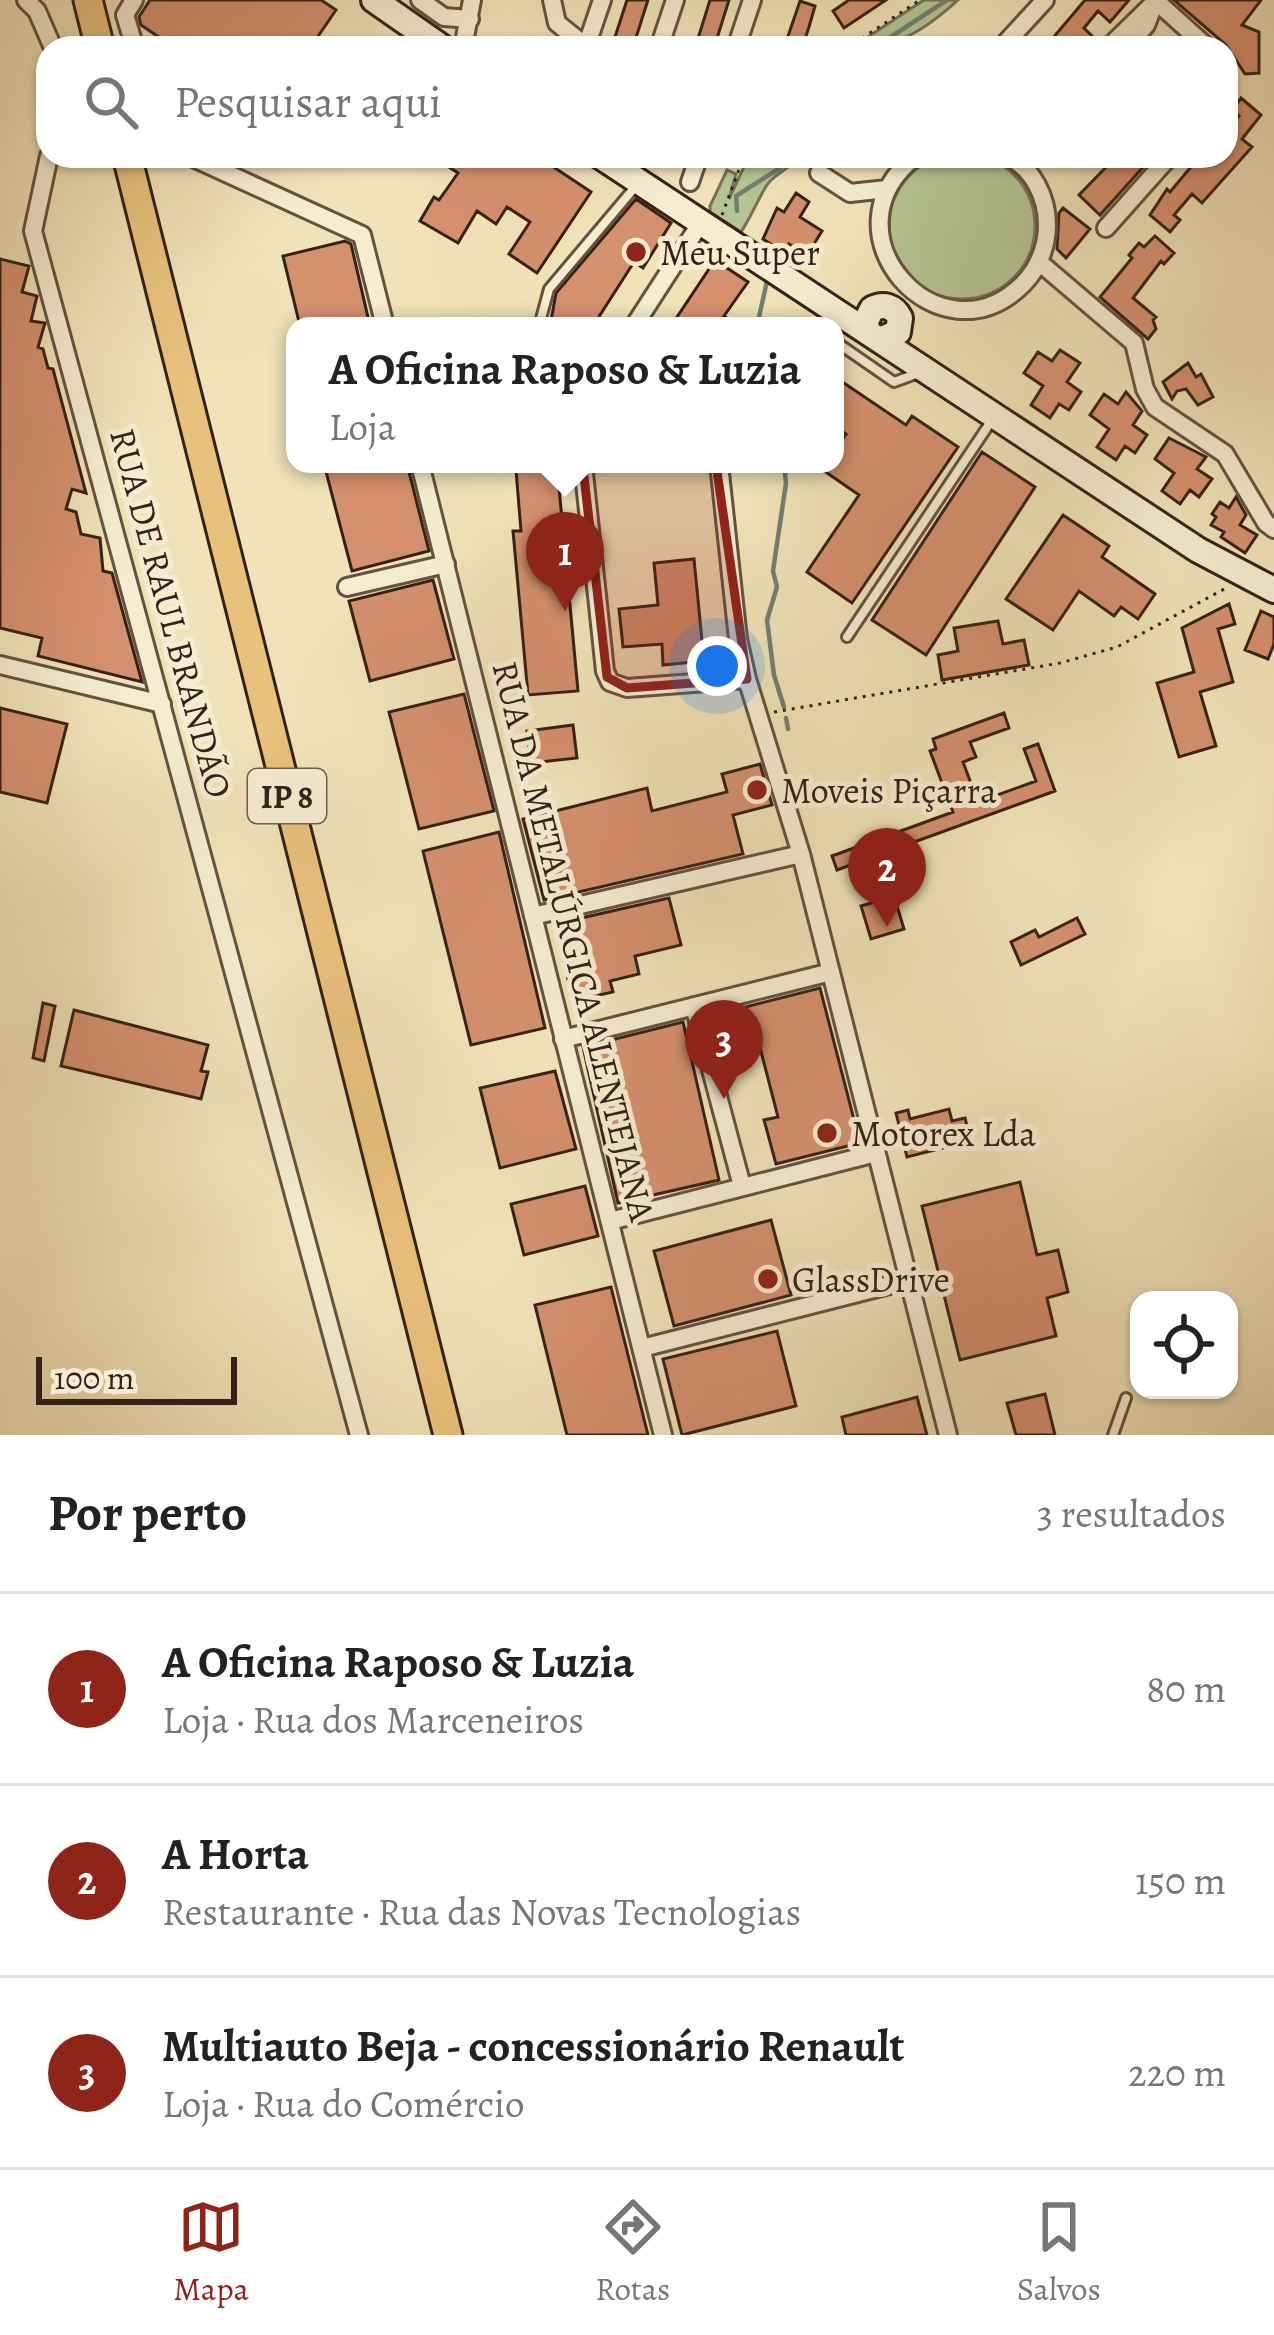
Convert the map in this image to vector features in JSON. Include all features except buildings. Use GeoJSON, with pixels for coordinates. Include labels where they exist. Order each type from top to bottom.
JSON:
{"type":"FeatureCollection","features":[{"type":"Feature","properties":{"kind":"main road"},"geometry":{"type":"LineString","coordinates":[[88,0],[97,36]]}},
{"type":"Feature","properties":{"kind":"main road"},"geometry":{"type":"LineString","coordinates":[[374,0],[426,36]]}},
{"type":"Feature","properties":{"kind":"main road","name":"IP 8"},"geometry":{"type":"LineString","coordinates":[[130,168],[448,1435]]}},
{"type":"Feature","properties":{"kind":"main road"},"geometry":{"type":"LineString","coordinates":[[623,168],[710,221],[831,317]]}},
{"type":"Feature","properties":{"kind":"main road"},"geometry":{"type":"LineString","coordinates":[[844,321],[892,333],[996,413],[1246,578],[1274,590]]}},
{"type":"Feature","properties":{"kind":"street"},"geometry":{"type":"LineString","coordinates":[[26,0],[37,11],[48,36]]}},
{"type":"Feature","properties":{"kind":"street"},"geometry":{"type":"LineString","coordinates":[[131,36],[125,15],[134,0]]}},
{"type":"Feature","properties":{"kind":"street"},"geometry":{"type":"LineString","coordinates":[[419,0],[444,16],[471,10]]}},
{"type":"Feature","properties":{"kind":"street"},"geometry":{"type":"LineString","coordinates":[[552,0],[557,23],[573,36]]}},
{"type":"Feature","properties":{"kind":"street"},"geometry":{"type":"LineString","coordinates":[[591,36],[602,0]]}},
{"type":"Feature","properties":{"kind":"street"},"geometry":{"type":"LineString","coordinates":[[663,36],[675,0]]}},
{"type":"Feature","properties":{"kind":"street"},"geometry":{"type":"LineString","coordinates":[[740,36],[752,0]]}},
{"type":"Feature","properties":{"kind":"street"},"geometry":{"type":"LineString","coordinates":[[1012,36],[1045,0]]}},
{"type":"Feature","properties":{"kind":"street"},"geometry":{"type":"LineString","coordinates":[[1120,36],[1156,0]]}},
{"type":"Feature","properties":{"kind":"street"},"geometry":{"type":"LineString","coordinates":[[1137,36],[1156,0]]}},
{"type":"Feature","properties":{"kind":"street"},"geometry":{"type":"LineString","coordinates":[[1156,0],[1195,36]]}},
{"type":"Feature","properties":{"kind":"street","name":"RUA DE RAUL BRANDÃO"},"geometry":{"type":"LineString","coordinates":[[47,168],[33,231],[359,1435]]}},
{"type":"Feature","properties":{"kind":"street"},"geometry":{"type":"LineString","coordinates":[[215,168],[362,235],[384,317]]}},
{"type":"Feature","properties":{"kind":"street"},"geometry":{"type":"LineString","coordinates":[[690,182],[695,168]]}},
{"type":"Feature","properties":{"kind":"street"},"geometry":{"type":"LineString","coordinates":[[905,168],[887,189],[880,210],[884,254],[895,274],[926,301],[947,308],[991,305],[1011,295],[1039,262],[1047,225],[1033,168]]}},
{"type":"Feature","properties":{"kind":"street"},"geometry":{"type":"LineString","coordinates":[[1022,168],[1033,177]]}},
{"type":"Feature","properties":{"kind":"street"},"geometry":{"type":"LineString","coordinates":[[1106,228],[1159,168]]}},
{"type":"Feature","properties":{"kind":"street"},"geometry":{"type":"LineString","coordinates":[[819,172],[856,195],[887,189]]}},
{"type":"Feature","properties":{"kind":"street"},"geometry":{"type":"LineString","coordinates":[[641,317],[710,221]]}},
{"type":"Feature","properties":{"kind":"street"},"geometry":{"type":"LineString","coordinates":[[1039,262],[1133,343],[1145,389],[1155,407],[1226,454],[1274,529]]}},
{"type":"Feature","properties":{"kind":"street"},"geometry":{"type":"LineString","coordinates":[[892,333],[895,274]]}},
{"type":"Feature","properties":{"kind":"street"},"geometry":{"type":"LineString","coordinates":[[1027,280],[1054,277]]}},
{"type":"Feature","properties":{"kind":"street"},"geometry":{"type":"LineString","coordinates":[[892,333],[926,301]]}},
{"type":"Feature","properties":{"kind":"street","name":"RUA DA METALÚRGICA ALENTEJANA"},"geometry":{"type":"LineString","coordinates":[[422,473],[663,1435]]}},
{"type":"Feature","properties":{"kind":"street"},"geometry":{"type":"LineString","coordinates":[[584,473],[610,682],[627,688],[748,679]]}},
{"type":"Feature","properties":{"kind":"street"},"geometry":{"type":"LineString","coordinates":[[720,473],[738,639],[801,854],[947,1435]]}},
{"type":"Feature","properties":{"kind":"street"},"geometry":{"type":"LineString","coordinates":[[347,587],[446,564]]}},
{"type":"Feature","properties":{"kind":"street"},"geometry":{"type":"LineString","coordinates":[[0,665],[162,704]]}},
{"type":"Feature","properties":{"kind":"street"},"geometry":{"type":"LineString","coordinates":[[533,916],[801,854]]}},
{"type":"Feature","properties":{"kind":"street"},"geometry":{"type":"LineString","coordinates":[[563,1039],[831,972]]}},
{"type":"Feature","properties":{"kind":"street"},"geometry":{"type":"LineString","coordinates":[[694,1006],[742,1186]]}},
{"type":"Feature","properties":{"kind":"street"},"geometry":{"type":"LineString","coordinates":[[610,1221],[876,1153]]}},
{"type":"Feature","properties":{"kind":"street"},"geometry":{"type":"LineString","coordinates":[[642,1348],[909,1280]]}},
{"type":"Feature","properties":{"kind":"lane"},"geometry":{"type":"LineString","coordinates":[[541,317],[549,289],[619,168]]}},
{"type":"Feature","properties":{"kind":"lane"},"geometry":{"type":"LineString","coordinates":[[844,347],[894,382],[892,333]]}},
{"type":"Feature","properties":{"kind":"lane"},"geometry":{"type":"LineString","coordinates":[[847,638],[996,413]]}},
{"type":"Feature","properties":{"kind":"lane"},"geometry":{"type":"LineString","coordinates":[[1113,1435],[1126,1398]]}},
{"type":"Feature","properties":{"kind":"path"},"geometry":{"type":"LineString","coordinates":[[865,36],[920,0]]}},
{"type":"Feature","properties":{"kind":"path"},"geometry":{"type":"LineString","coordinates":[[710,221],[738,168]]}},
{"type":"Feature","properties":{"kind":"path"},"geometry":{"type":"LineString","coordinates":[[761,715],[1060,662],[1117,647],[1246,578]]}},
{"type":"Feature","properties":{"kind":"highlighted area"},"geometry":{"type":"Polygon","coordinates":[[[628,336],[706,395],[747,679],[627,688],[607,677],[582,459],[586,398],[628,336]]]}},
{"type":"Feature","properties":{"kind":"green space"},"geometry":{"type":"Polygon","coordinates":[[[924,0],[958,0],[909,36],[869,36],[924,0]]]}},
{"type":"Feature","properties":{"kind":"green space"},"geometry":{"type":"Polygon","coordinates":[[[743,168],[786,168],[767,185],[741,232],[710,212],[727,170],[736,174],[729,199],[743,168]]]}},
{"type":"Feature","properties":{"kind":"green space"},"geometry":{"type":"Polygon","coordinates":[[[917,168],[1007,168],[1023,185],[1034,212],[1034,240],[1023,267],[1003,287],[976,298],[948,298],[921,287],[901,267],[890,240],[894,198],[917,168]]]}},
{"type":"Feature","properties":{"kind":"waterway"},"geometry":{"type":"LineString","coordinates":[[892,36],[947,0]]}},
{"type":"Feature","properties":{"kind":"waterway"},"geometry":{"type":"LineString","coordinates":[[737,211],[736,196],[780,168]]}},
{"type":"Feature","properties":{"kind":"waterway"},"geometry":{"type":"LineString","coordinates":[[759,317],[767,281]]}},
{"type":"Feature","properties":{"kind":"waterway"},"geometry":{"type":"LineString","coordinates":[[784,707],[774,675],[767,620],[777,587],[773,571],[785,473]]}},
{"type":"Feature","properties":{"kind":"waterway"},"geometry":{"type":"LineString","coordinates":[[786,718],[788,729]]}},
{"type":"Feature","properties":{"kind":"place","name":"Meu Super"},"geometry":{"type":"Point","coordinates":[636,252]}},
{"type":"Feature","properties":{"kind":"place","name":"A Oficina Raposo & Luzia"},"geometry":{"type":"Point","coordinates":[565,611]}},
{"type":"Feature","properties":{"kind":"place","name":"Moveis Piçarra"},"geometry":{"type":"Point","coordinates":[757,790]}},
{"type":"Feature","properties":{"kind":"place","name":"A Horta"},"geometry":{"type":"Point","coordinates":[887,927]}},
{"type":"Feature","properties":{"kind":"place","name":"Multiauto Beja - concessionário Renault"},"geometry":{"type":"Point","coordinates":[724,1099]}},
{"type":"Feature","properties":{"kind":"place","name":"Motorex Lda"},"geometry":{"type":"Point","coordinates":[827,1133]}},
{"type":"Feature","properties":{"kind":"place","name":"GlassDrive"},"geometry":{"type":"Point","coordinates":[768,1279]}}]}
